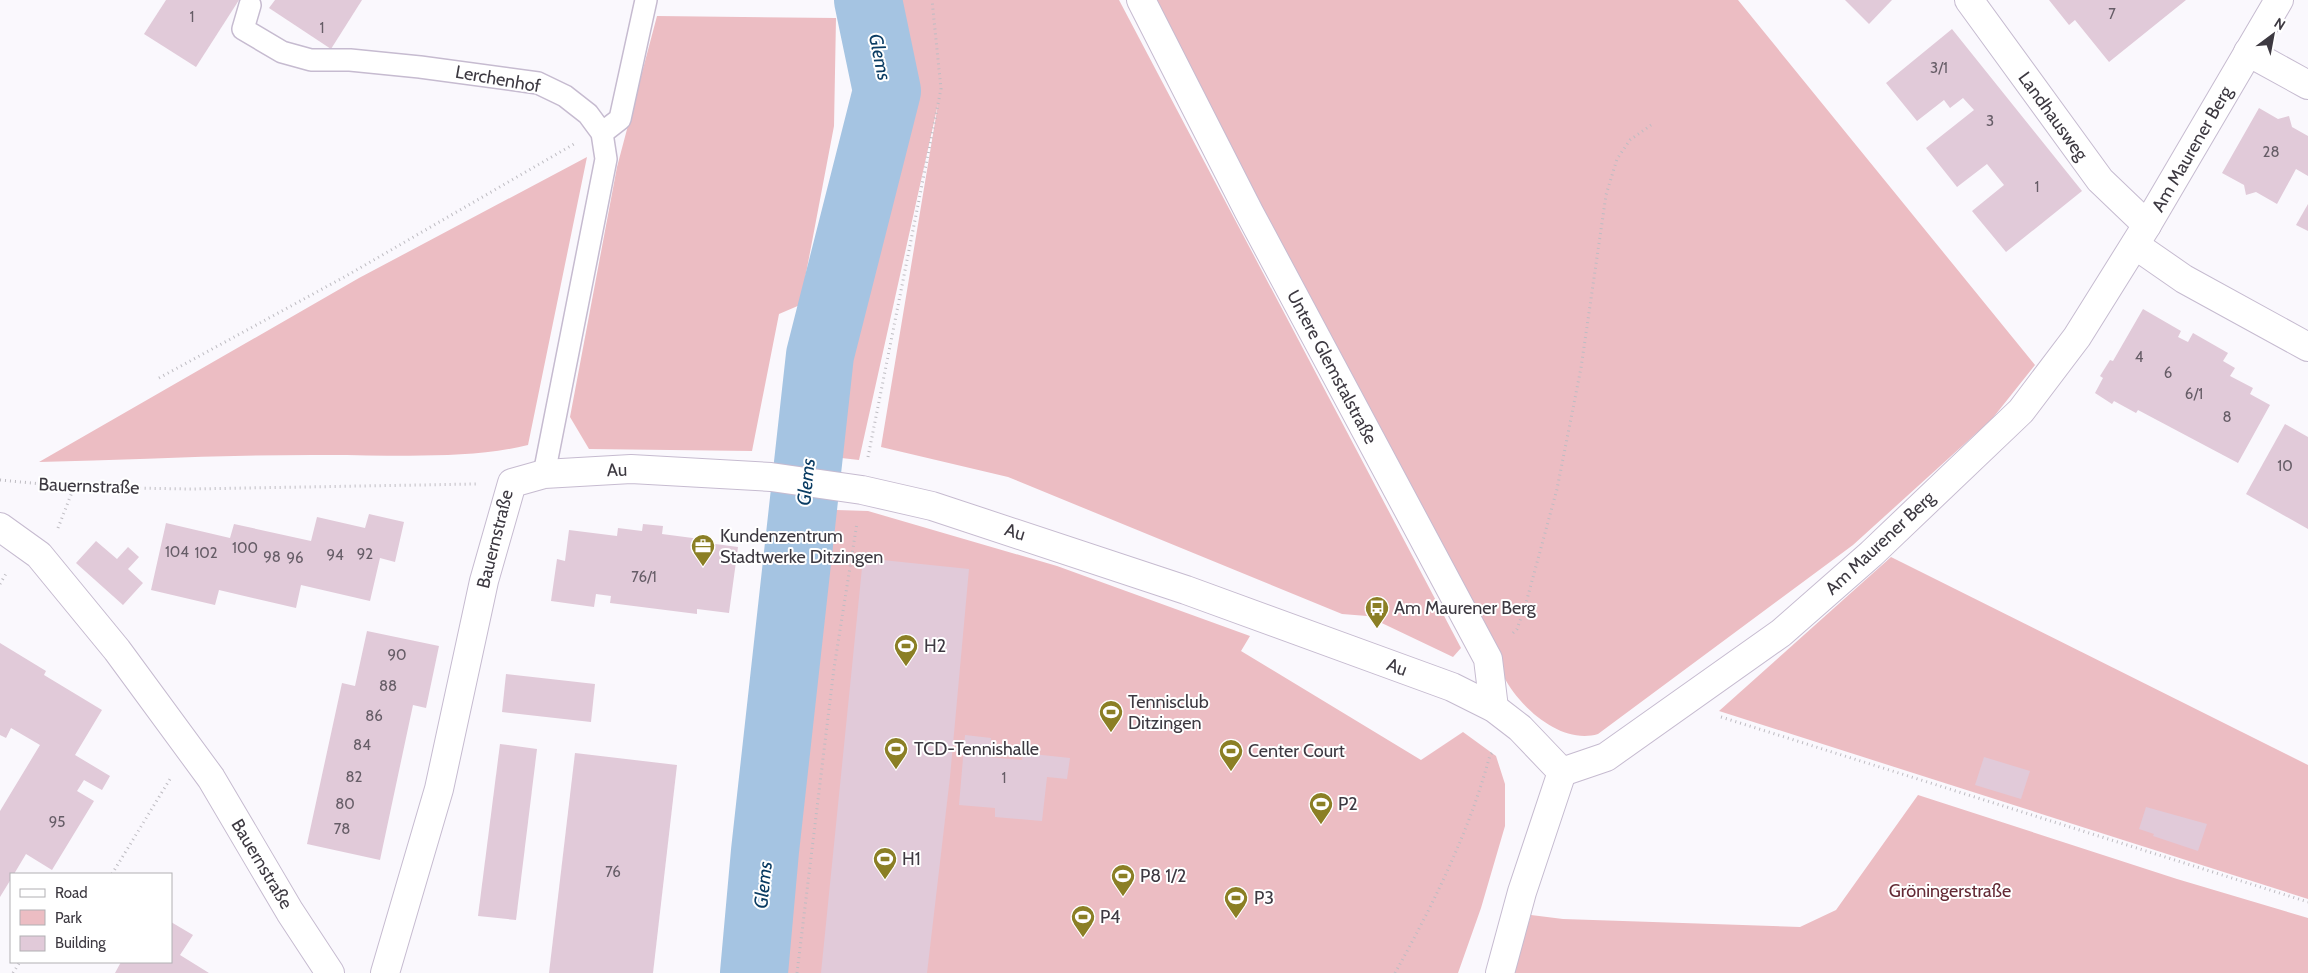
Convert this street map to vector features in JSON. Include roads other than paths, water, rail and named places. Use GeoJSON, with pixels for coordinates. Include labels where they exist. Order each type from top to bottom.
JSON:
{"type":"FeatureCollection","features":[{"type":"Feature","properties":{"kind":"street","name":"Untere Glemstalstraße"},"geometry":{"type":"LineString","coordinates":[[1141,0],[1249,212],[1488,659],[1494,708]]}},
{"type":"Feature","properties":{"kind":"street","name":"Landhausweg"},"geometry":{"type":"LineString","coordinates":[[1969,0],[2141,235]]}},
{"type":"Feature","properties":{"kind":"street","name":"Am Maurener Berg"},"geometry":{"type":"LineString","coordinates":[[1562,772],[1606,758],[1781,633],[1871,554],[2021,411],[2077,337],[2141,235],[2279,0]]}},
{"type":"Feature","properties":{"kind":"street"},"geometry":{"type":"LineString","coordinates":[[2248,52],[2308,85]]}},
{"type":"Feature","properties":{"kind":"street"},"geometry":{"type":"LineString","coordinates":[[2141,235],[2184,278],[2308,347]]}},
{"type":"Feature","properties":{"kind":"street","name":"Au"},"geometry":{"type":"LineString","coordinates":[[512,483],[544,474],[631,469],[772,477],[853,489],[932,506],[1177,587],[1452,687],[1494,708]]}},
{"type":"Feature","properties":{"kind":"street","name":"Bauernstraße"},"geometry":{"type":"LineString","coordinates":[[385,973],[439,789],[484,581],[512,483]]}},
{"type":"Feature","properties":{"kind":"street","name":"Bauernstraße"},"geometry":{"type":"LineString","coordinates":[[0,527],[39,555],[117,650],[211,778],[290,912],[330,973]]}},
{"type":"Feature","properties":{"kind":"street"},"geometry":{"type":"LineString","coordinates":[[1494,708],[1520,728],[1562,772],[1522,892],[1500,973]]}},
{"type":"Feature","properties":{"kind":"lane"},"geometry":{"type":"LineString","coordinates":[[602,133],[620,119],[646,0]]}},
{"type":"Feature","properties":{"kind":"lane","name":"Lerchenhof"},"geometry":{"type":"LineString","coordinates":[[250,5],[243,29],[282,52],[312,60],[350,60],[420,67],[538,83],[573,102],[588,114],[602,133],[606,158],[544,474]]}},
{"type":"Feature","properties":{"kind":"waterway","name":"Glems"},"geometry":{"type":"LineString","coordinates":[[754,973],[765,851],[820,355],[887,91],[868,0]]}},
{"type":"Feature","properties":{"kind":"place","name":"Kundenzentrum Stadtwerke Ditzingen"},"geometry":{"type":"Point","coordinates":[703,567]}},
{"type":"Feature","properties":{"kind":"place","name":"Am Maurener Berg"},"geometry":{"type":"Point","coordinates":[1377,629]}},
{"type":"Feature","properties":{"kind":"place","name":"H2"},"geometry":{"type":"Point","coordinates":[906,667]}},
{"type":"Feature","properties":{"kind":"place","name":"Tennisclub Ditzingen"},"geometry":{"type":"Point","coordinates":[1111,733]}},
{"type":"Feature","properties":{"kind":"place","name":"TCD-Tennishalle"},"geometry":{"type":"Point","coordinates":[896,770]}},
{"type":"Feature","properties":{"kind":"place","name":"Center Court"},"geometry":{"type":"Point","coordinates":[1231,772]}},
{"type":"Feature","properties":{"kind":"place","name":"P2"},"geometry":{"type":"Point","coordinates":[1321,825]}},
{"type":"Feature","properties":{"kind":"place","name":"H1"},"geometry":{"type":"Point","coordinates":[885,880]}},
{"type":"Feature","properties":{"kind":"place","name":"P8 1/2"},"geometry":{"type":"Point","coordinates":[1123,897]}},
{"type":"Feature","properties":{"kind":"place","name":"P3"},"geometry":{"type":"Point","coordinates":[1236,919]}},
{"type":"Feature","properties":{"kind":"place","name":"P4"},"geometry":{"type":"Point","coordinates":[1083,938]}},
{"type":"Feature","properties":{"kind":"park label","name":"Gröningerstraße"},"geometry":{"type":"Point","coordinates":[1950,891]}}]}
